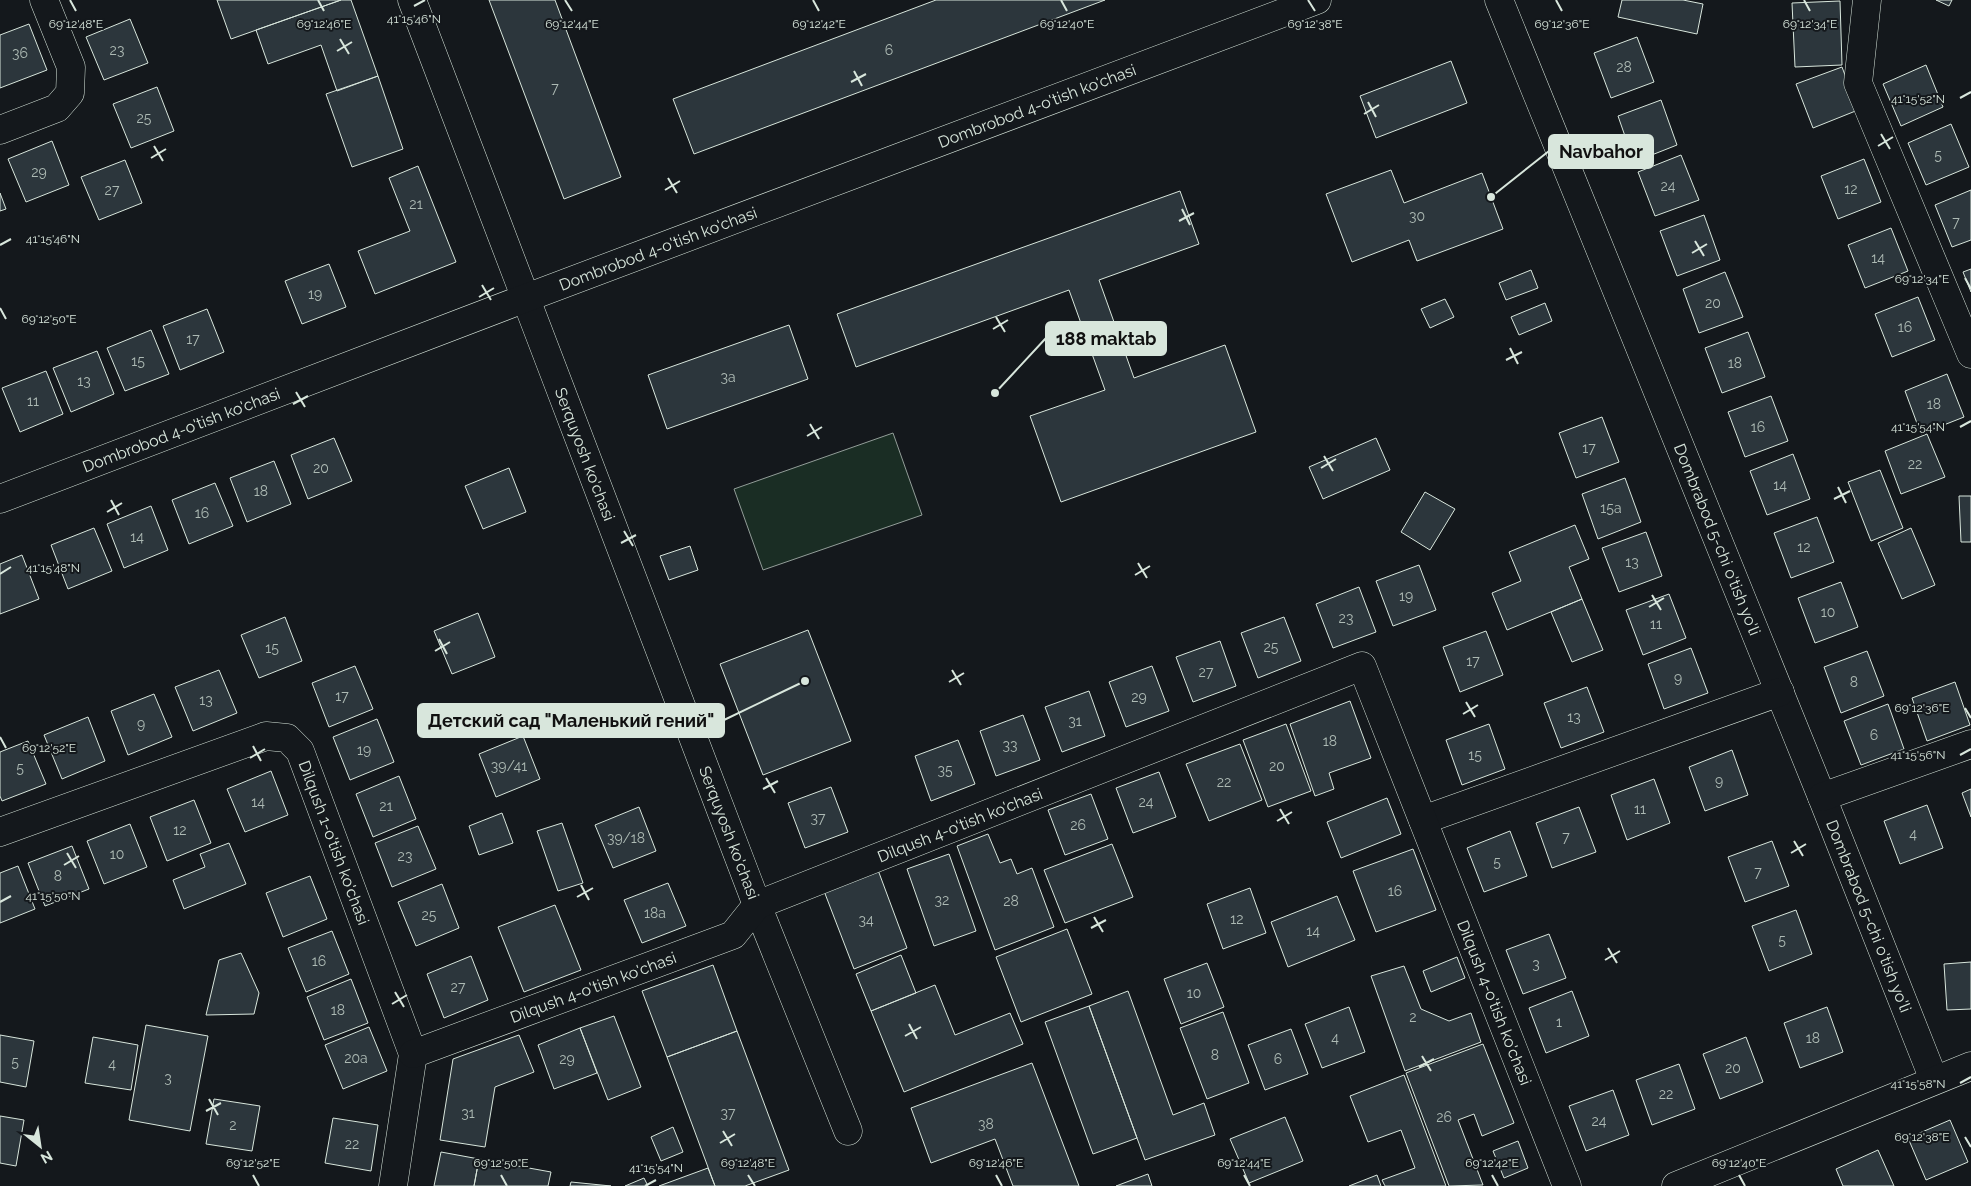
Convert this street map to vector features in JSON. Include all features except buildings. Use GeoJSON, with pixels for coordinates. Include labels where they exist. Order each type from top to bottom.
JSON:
{"type":"FeatureCollection","features":[{"type":"Feature","properties":{"kind":"street"},"geometry":{"type":"LineString","coordinates":[[0,130],[56,108],[70,93],[71,67],[44,0]]}},
{"type":"Feature","properties":{"kind":"street","name":"Serquyosh ko'chasi"},"geometry":{"type":"LineString","coordinates":[[412,0],[757,905],[848,1131]]}},
{"type":"Feature","properties":{"kind":"street","name":"Dombrobod 4-o'tish ko'chasi"},"geometry":{"type":"LineString","coordinates":[[0,499],[526,298],[1317,0]]}},
{"type":"Feature","properties":{"kind":"street","name":"Dombrabod 5-chi o'tish yo'li"},"geometry":{"type":"LineString","coordinates":[[1499,0],[1780,692],[1934,1080]]}},
{"type":"Feature","properties":{"kind":"street"},"geometry":{"type":"LineString","coordinates":[[1866,0],[1858,83],[1971,354]]}},
{"type":"Feature","properties":{"kind":"street","name":"Dilqush 4-o'tish ko'chasi"},"geometry":{"type":"LineString","coordinates":[[413,1054],[733,935],[757,905],[1362,666],[1567,1186]]}},
{"type":"Feature","properties":{"kind":"street"},"geometry":{"type":"LineString","coordinates":[[1423,820],[1780,692]]}},
{"type":"Feature","properties":{"kind":"street","name":"Dilqush 1-o'tish ko'chasi"},"geometry":{"type":"LineString","coordinates":[[0,832],[266,736],[287,738],[300,751],[413,1054],[393,1186]]}},
{"type":"Feature","properties":{"kind":"street"},"geometry":{"type":"LineString","coordinates":[[1822,797],[1971,744]]}},
{"type":"Feature","properties":{"kind":"street"},"geometry":{"type":"LineString","coordinates":[[1676,1186],[1710,1180],[1934,1080],[1971,1066]]}},
{"type":"Feature","properties":{"kind":"green space"},"geometry":{"type":"Polygon","coordinates":[[[893,433],[922,515],[763,570],[734,489],[893,433]]]}},
{"type":"Feature","properties":{"kind":"place","name":"Navbahor"},"geometry":{"type":"Point","coordinates":[1491,197]}},
{"type":"Feature","properties":{"kind":"place","name":"188 maktab"},"geometry":{"type":"Point","coordinates":[995,393]}},
{"type":"Feature","properties":{"kind":"place","name":"Детский сад \"Маленький гений\""},"geometry":{"type":"Point","coordinates":[805,681]}}]}
